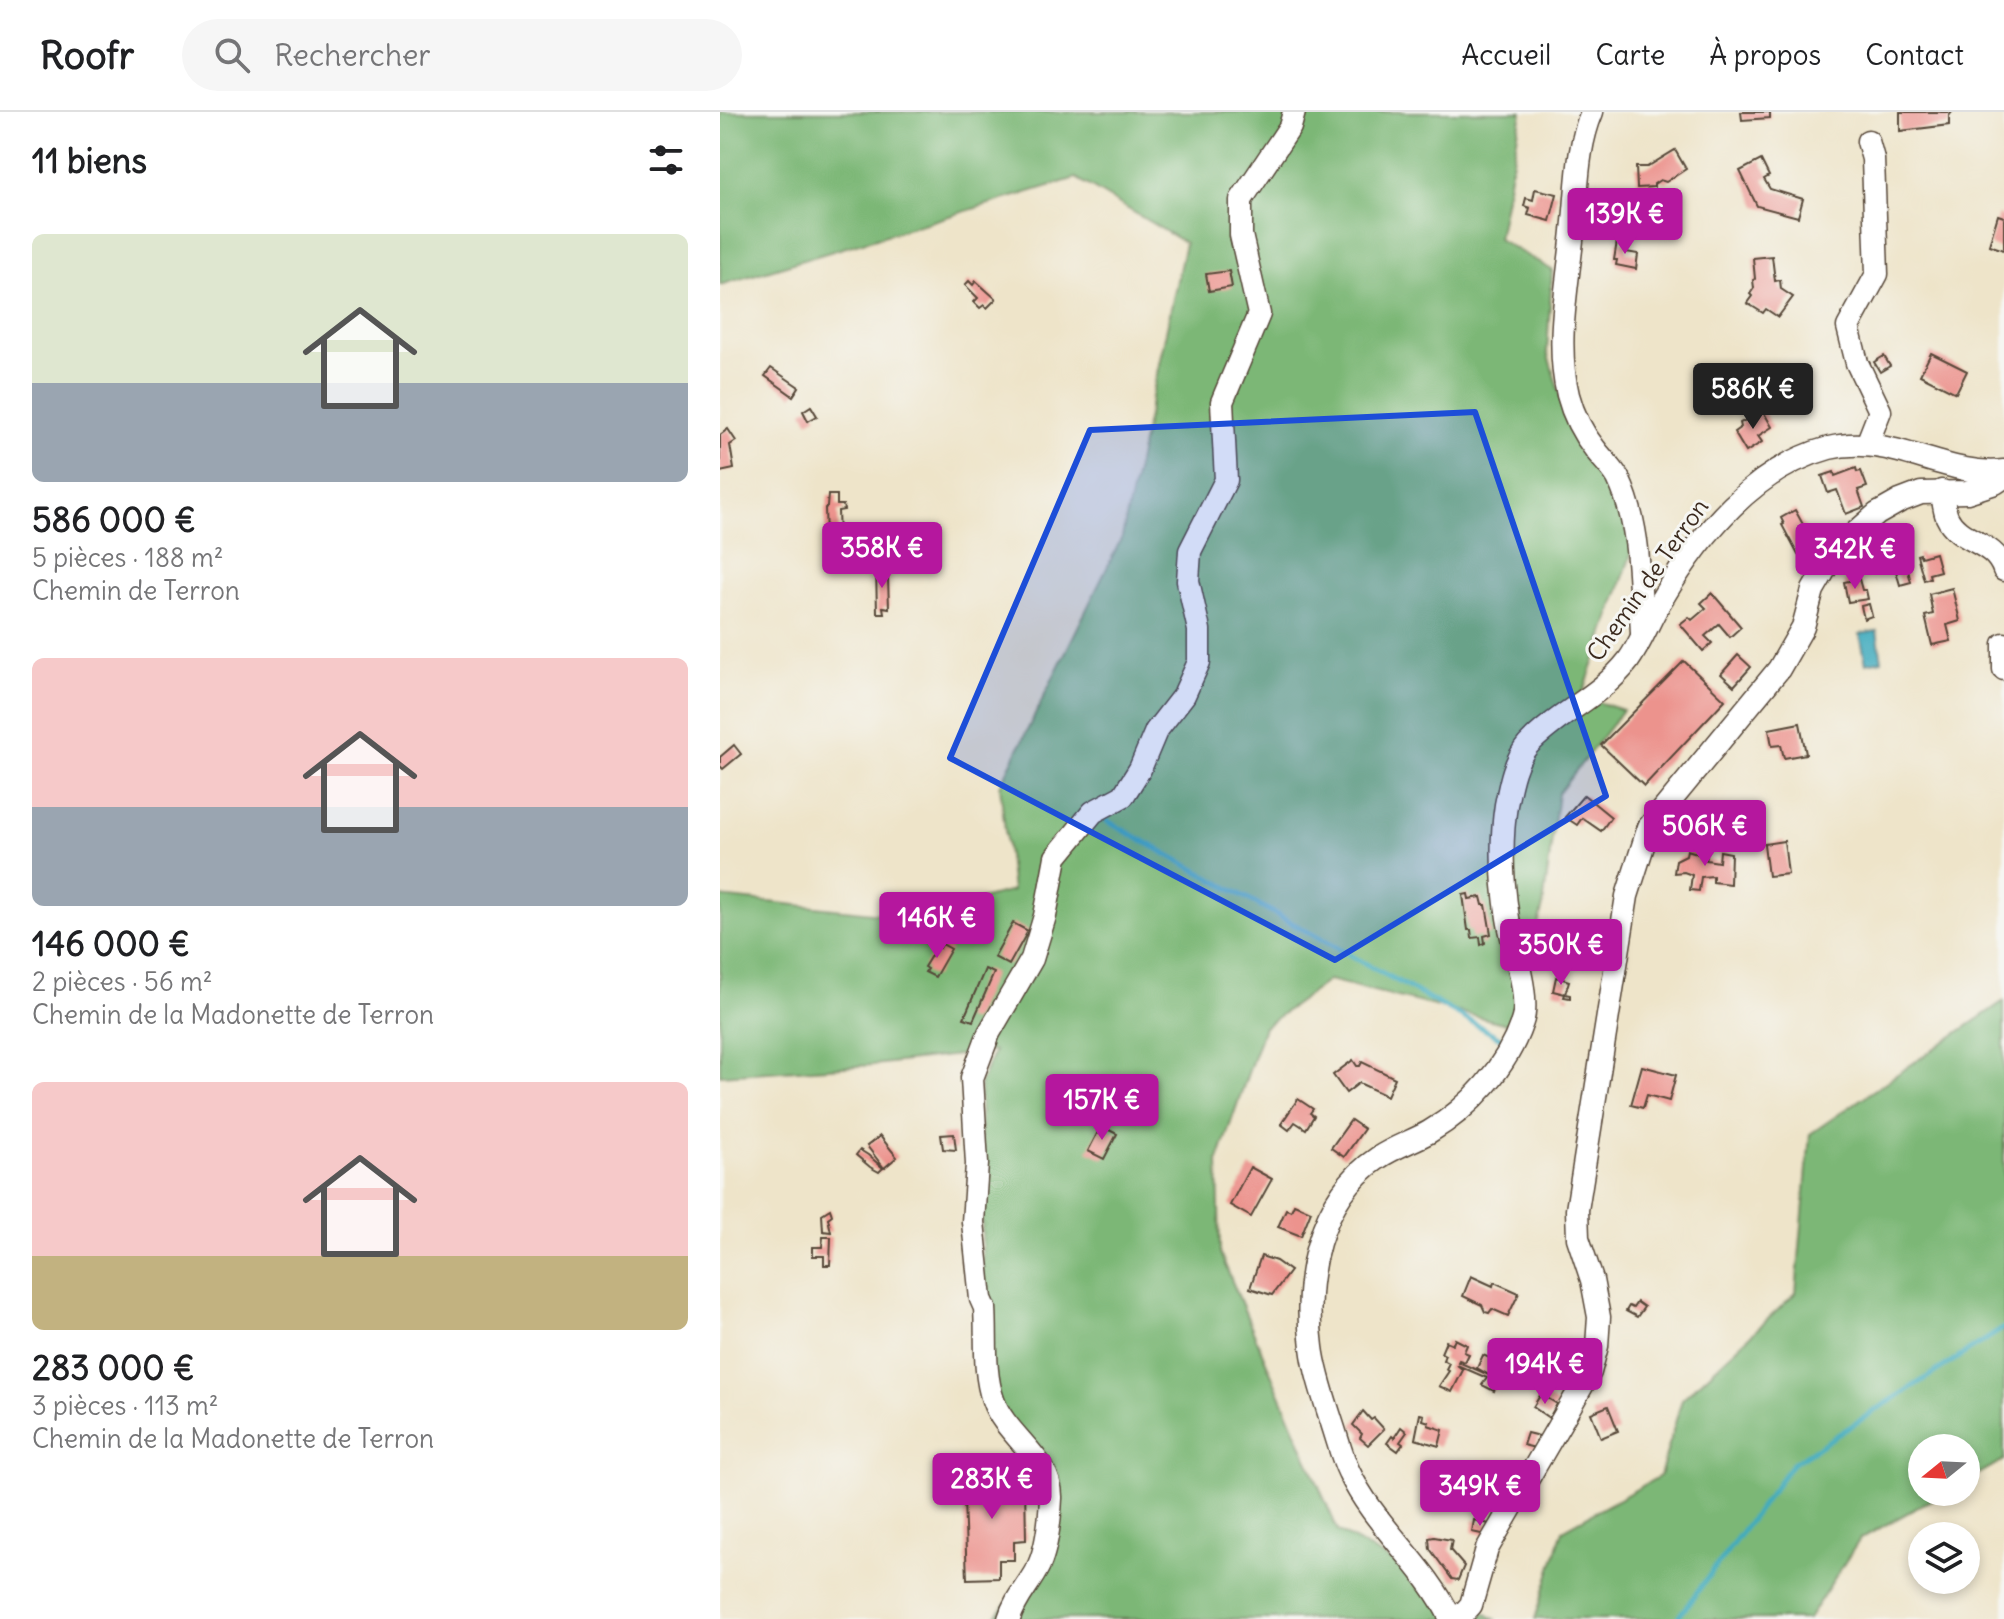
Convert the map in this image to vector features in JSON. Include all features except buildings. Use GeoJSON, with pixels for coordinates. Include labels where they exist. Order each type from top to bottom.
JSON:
{"type":"FeatureCollection","features":[{"type":"Feature","properties":{"kind":"street"},"geometry":{"type":"LineString","coordinates":[[1009,1619],[1018,1595],[1039,1564],[1051,1499],[1050,1479],[1002,1418],[989,1380],[985,1308],[981,1299],[973,1222],[977,1164],[972,1078],[989,1033],[1032,959],[1045,916],[1056,857],[1093,812],[1123,796],[1140,769],[1156,731],[1184,695],[1199,662],[1199,630],[1188,581],[1190,551],[1226,480],[1222,402],[1259,314],[1241,235],[1241,200],[1290,127],[1294,112]]}},
{"type":"Feature","properties":{"kind":"street"},"geometry":{"type":"LineString","coordinates":[[1592,112],[1580,149],[1563,338],[1563,370],[1578,420],[1595,449],[1616,474],[1627,500],[1639,549],[1643,634]]}},
{"type":"Feature","properties":{"kind":"street"},"geometry":{"type":"LineString","coordinates":[[1867,444],[1880,411],[1857,363],[1848,327],[1877,274],[1873,159],[1868,141]]}},
{"type":"Feature","properties":{"kind":"street","name":"Chemin de Terron"},"geometry":{"type":"LineString","coordinates":[[1451,1619],[1424,1578],[1385,1529],[1349,1473],[1312,1352],[1309,1311],[1314,1263],[1326,1223],[1345,1187],[1378,1158],[1434,1129],[1486,1086],[1524,1019],[1521,976],[1501,867],[1511,778],[1527,746],[1606,685],[1629,659],[1663,595],[1708,533],[1751,489],[1790,464],[1826,449],[1867,444],[1983,471],[2004,471]]}},
{"type":"Feature","properties":{"kind":"street"},"geometry":{"type":"LineString","coordinates":[[1458,1619],[1471,1605],[1487,1549],[1590,1372],[1597,1346],[1599,1317],[1592,1280],[1578,1238],[1577,1210],[1627,896],[1649,827],[1779,669],[1803,627],[1813,590],[1828,564],[1845,545],[1877,514],[1900,501],[1921,493],[1967,492],[2004,477]]}},
{"type":"Feature","properties":{"kind":"street"},"geometry":{"type":"LineString","coordinates":[[1942,491],[1947,519],[1966,537],[1989,548],[2004,570]]}},
{"type":"Feature","properties":{"kind":"street"},"geometry":{"type":"LineString","coordinates":[[2004,644],[2004,669]]}},
{"type":"Feature","properties":{"kind":"highlighted area"},"geometry":{"type":"Polygon","coordinates":[[[1475,412],[1606,796],[1335,960],[950,758],[1090,430],[1475,412]]]}},
{"type":"Feature","properties":{"kind":"green space"},"geometry":{"type":"Polygon","coordinates":[[[720,112],[1522,112],[1498,239],[1552,270],[1547,352],[1569,424],[1611,482],[1633,549],[1582,697],[1623,710],[1558,794],[1543,906],[1511,1025],[1329,980],[1264,1027],[1218,1160],[1220,1253],[1338,1531],[1495,1619],[993,1619],[1018,1590],[1037,1555],[1046,1492],[984,1379],[980,1084],[994,1051],[873,1065],[720,1075],[720,897],[910,917],[1012,891],[1000,786],[1122,537],[1185,243],[1076,178],[720,285],[720,112]]]}},
{"type":"Feature","properties":{"kind":"green space"},"geometry":{"type":"Polygon","coordinates":[[[2004,1001],[2004,1460],[1980,1473],[1980,1434],[1908,1434],[1908,1506],[1920,1506],[1860,1539],[1808,1619],[1535,1619],[1563,1530],[1660,1476],[1682,1399],[1796,1293],[1810,1134],[2004,1001]]]}},
{"type":"Feature","properties":{"kind":"water"},"geometry":{"type":"Polygon","coordinates":[[[1877,631],[1882,660],[1866,663],[1860,634],[1877,631]]]}},
{"type":"Feature","properties":{"kind":"waterway"},"geometry":{"type":"LineString","coordinates":[[1107,821],[1504,1040]]}},
{"type":"Feature","properties":{"kind":"waterway"},"geometry":{"type":"LineString","coordinates":[[1677,1619],[1792,1464],[2004,1328]]}}]}
